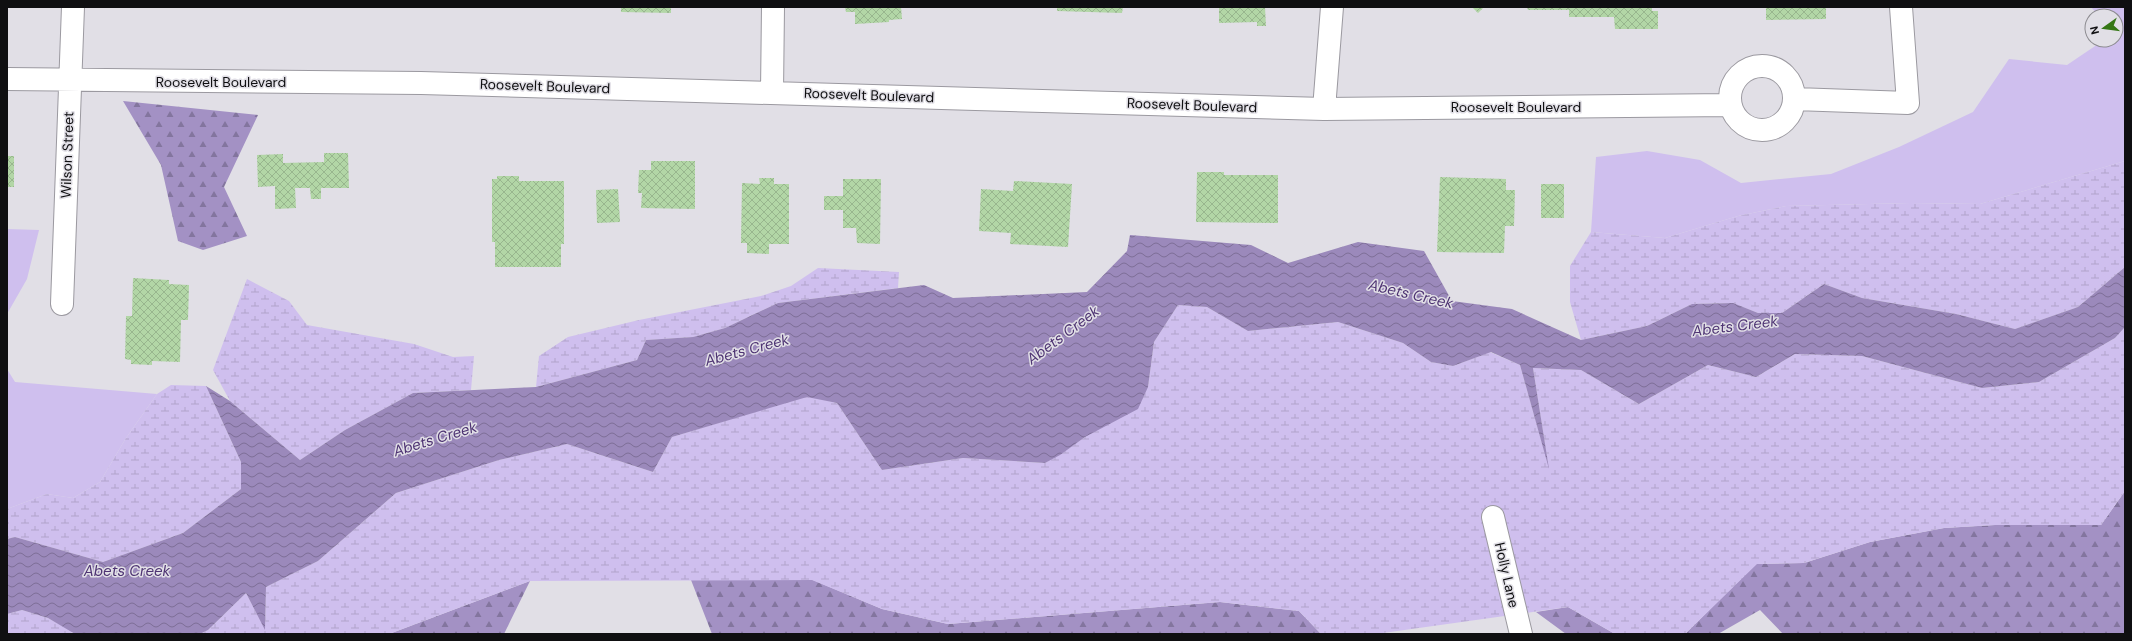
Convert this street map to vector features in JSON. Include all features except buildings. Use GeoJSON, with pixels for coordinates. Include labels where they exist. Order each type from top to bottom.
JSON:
{"type":"FeatureCollection","features":[{"type":"Feature","properties":{"kind":"street","name":"Wilson Street"},"geometry":{"type":"LineString","coordinates":[[62,304],[72,7]]}},
{"type":"Feature","properties":{"kind":"street"},"geometry":{"type":"LineString","coordinates":[[772,92],[774,7]]}},
{"type":"Feature","properties":{"kind":"street"},"geometry":{"type":"LineString","coordinates":[[1324,109],[1332,7]]}},
{"type":"Feature","properties":{"kind":"street"},"geometry":{"type":"LineString","coordinates":[[1795,99],[1908,103],[1901,7]]}},
{"type":"Feature","properties":{"kind":"street"},"geometry":{"type":"LineString","coordinates":[[1759,66],[1772,67],[1784,74],[1792,85],[1795,99],[1792,114],[1781,126],[1766,131],[1750,129],[1737,120],[1730,105],[1730,92],[1736,80],[1746,70],[1759,66]]}},
{"type":"Feature","properties":{"kind":"street","name":"Roosevelt Boulevard"},"geometry":{"type":"LineString","coordinates":[[7,79],[69,81],[421,83],[1324,109],[1730,105]]}},
{"type":"Feature","properties":{"kind":"street","name":"Holly Lane"},"geometry":{"type":"LineString","coordinates":[[1493,517],[1521,634]]}},
{"type":"Feature","properties":{"kind":"green space"},"geometry":{"type":"Polygon","coordinates":[[[2091,7],[2125,7],[2125,161],[1980,204],[1910,203],[1786,206],[1738,216],[1665,238],[1591,232],[1596,157],[1647,151],[1700,160],[1741,183],[1831,174],[1899,147],[1973,112],[2009,59],[2067,65],[2092,48],[2124,48],[2124,8],[2091,7]]]}},
{"type":"Feature","properties":{"kind":"green space"},"geometry":{"type":"Polygon","coordinates":[[[123,101],[258,115],[224,187],[247,236],[203,250],[178,241],[161,165],[123,101]]]}},
{"type":"Feature","properties":{"kind":"green space"},"geometry":{"type":"Polygon","coordinates":[[[2125,161],[2125,267],[2078,307],[2015,329],[1956,314],[1862,298],[1824,284],[1782,313],[1758,313],[1732,303],[1692,304],[1647,326],[1581,340],[1570,302],[1570,266],[1591,232],[1665,238],[1738,216],[1786,206],[1910,203],[1980,204],[2125,161]]]}},
{"type":"Feature","properties":{"kind":"green space"},"geometry":{"type":"Polygon","coordinates":[[[7,229],[39,230],[27,279],[7,314],[7,229]]]}},
{"type":"Feature","properties":{"kind":"green space"},"geometry":{"type":"Polygon","coordinates":[[[818,268],[899,272],[898,288],[778,303],[725,328],[693,337],[646,340],[637,360],[536,387],[539,356],[568,337],[639,320],[761,296],[791,286],[818,268]]]}},
{"type":"Feature","properties":{"kind":"green space"},"geometry":{"type":"Polygon","coordinates":[[[247,279],[289,301],[307,325],[414,344],[453,357],[474,356],[471,390],[413,393],[345,430],[300,460],[230,401],[213,370],[247,279]]]}},
{"type":"Feature","properties":{"kind":"green space"},"geometry":{"type":"Polygon","coordinates":[[[1178,305],[1207,307],[1248,331],[1338,322],[1403,343],[1431,362],[1453,366],[1490,352],[1520,365],[1548,464],[1533,368],[1581,370],[1639,404],[1708,365],[1756,377],[1795,354],[1862,356],[1982,388],[2039,382],[2115,338],[2125,327],[2125,491],[2101,525],[1995,525],[1944,528],[1870,542],[1804,563],[1757,564],[1685,634],[1615,634],[1568,607],[1376,634],[1321,634],[1299,611],[1220,602],[948,624],[882,609],[812,580],[530,581],[389,634],[200,634],[208,630],[246,593],[265,629],[266,587],[318,561],[396,493],[499,460],[567,444],[653,472],[672,437],[807,396],[837,403],[882,470],[963,458],[1045,463],[1085,437],[1148,387],[1154,342],[1178,305]]]}},
{"type":"Feature","properties":{"kind":"green space"},"geometry":{"type":"Polygon","coordinates":[[[7,369],[15,382],[157,394],[126,438],[100,482],[73,498],[47,494],[7,509],[7,369]]]}},
{"type":"Feature","properties":{"kind":"green space"},"geometry":{"type":"Polygon","coordinates":[[[171,385],[206,386],[241,462],[241,489],[183,533],[103,562],[15,537],[7,539],[7,509],[47,494],[73,498],[100,482],[126,438],[157,394],[171,385]]]}},
{"type":"Feature","properties":{"kind":"green space"},"geometry":{"type":"Polygon","coordinates":[[[2125,491],[2125,634],[1783,634],[1760,610],[1718,634],[1685,634],[1756,564],[1804,563],[1870,542],[1944,528],[1995,525],[2101,525],[2125,491]]]}},
{"type":"Feature","properties":{"kind":"green space"},"geometry":{"type":"Polygon","coordinates":[[[691,580],[813,580],[882,609],[948,624],[1220,602],[1299,611],[1321,634],[712,634],[691,580]]]}},
{"type":"Feature","properties":{"kind":"green space"},"geometry":{"type":"Polygon","coordinates":[[[530,581],[504,634],[389,634],[530,581]]]}},
{"type":"Feature","properties":{"kind":"green space"},"geometry":{"type":"Polygon","coordinates":[[[1568,607],[1615,634],[1566,634],[1536,612],[1568,607]]]}},
{"type":"Feature","properties":{"kind":"green space"},"geometry":{"type":"Polygon","coordinates":[[[22,610],[48,618],[73,632],[69,634],[7,634],[7,614],[22,610]]]}},
{"type":"Feature","properties":{"kind":"water","name":"Abets Creek"},"geometry":{"type":"Polygon","coordinates":[[[1130,235],[1251,245],[1288,263],[1358,242],[1424,251],[1452,301],[1512,309],[1581,340],[1647,326],[1692,304],[1733,303],[1758,313],[1782,313],[1824,284],[1862,298],[1956,314],[2015,329],[2078,307],[2125,267],[2125,327],[2115,338],[2039,382],[1982,388],[1862,356],[1795,354],[1756,377],[1708,365],[1639,404],[1581,370],[1533,368],[1549,469],[1520,365],[1491,352],[1453,366],[1431,362],[1403,343],[1338,322],[1248,331],[1207,307],[1178,305],[1154,342],[1148,387],[1138,409],[1085,437],[1060,455],[1045,463],[963,458],[882,470],[837,403],[807,397],[672,437],[653,472],[567,444],[499,460],[396,493],[318,561],[266,587],[265,630],[246,593],[208,630],[200,634],[75,634],[48,618],[22,610],[7,614],[7,539],[15,537],[103,562],[183,533],[241,489],[241,462],[206,386],[230,401],[300,460],[345,430],[413,393],[536,387],[637,360],[646,340],[693,337],[725,328],[778,303],[924,285],[953,298],[1087,292],[1127,251],[1130,235]]]}}]}
